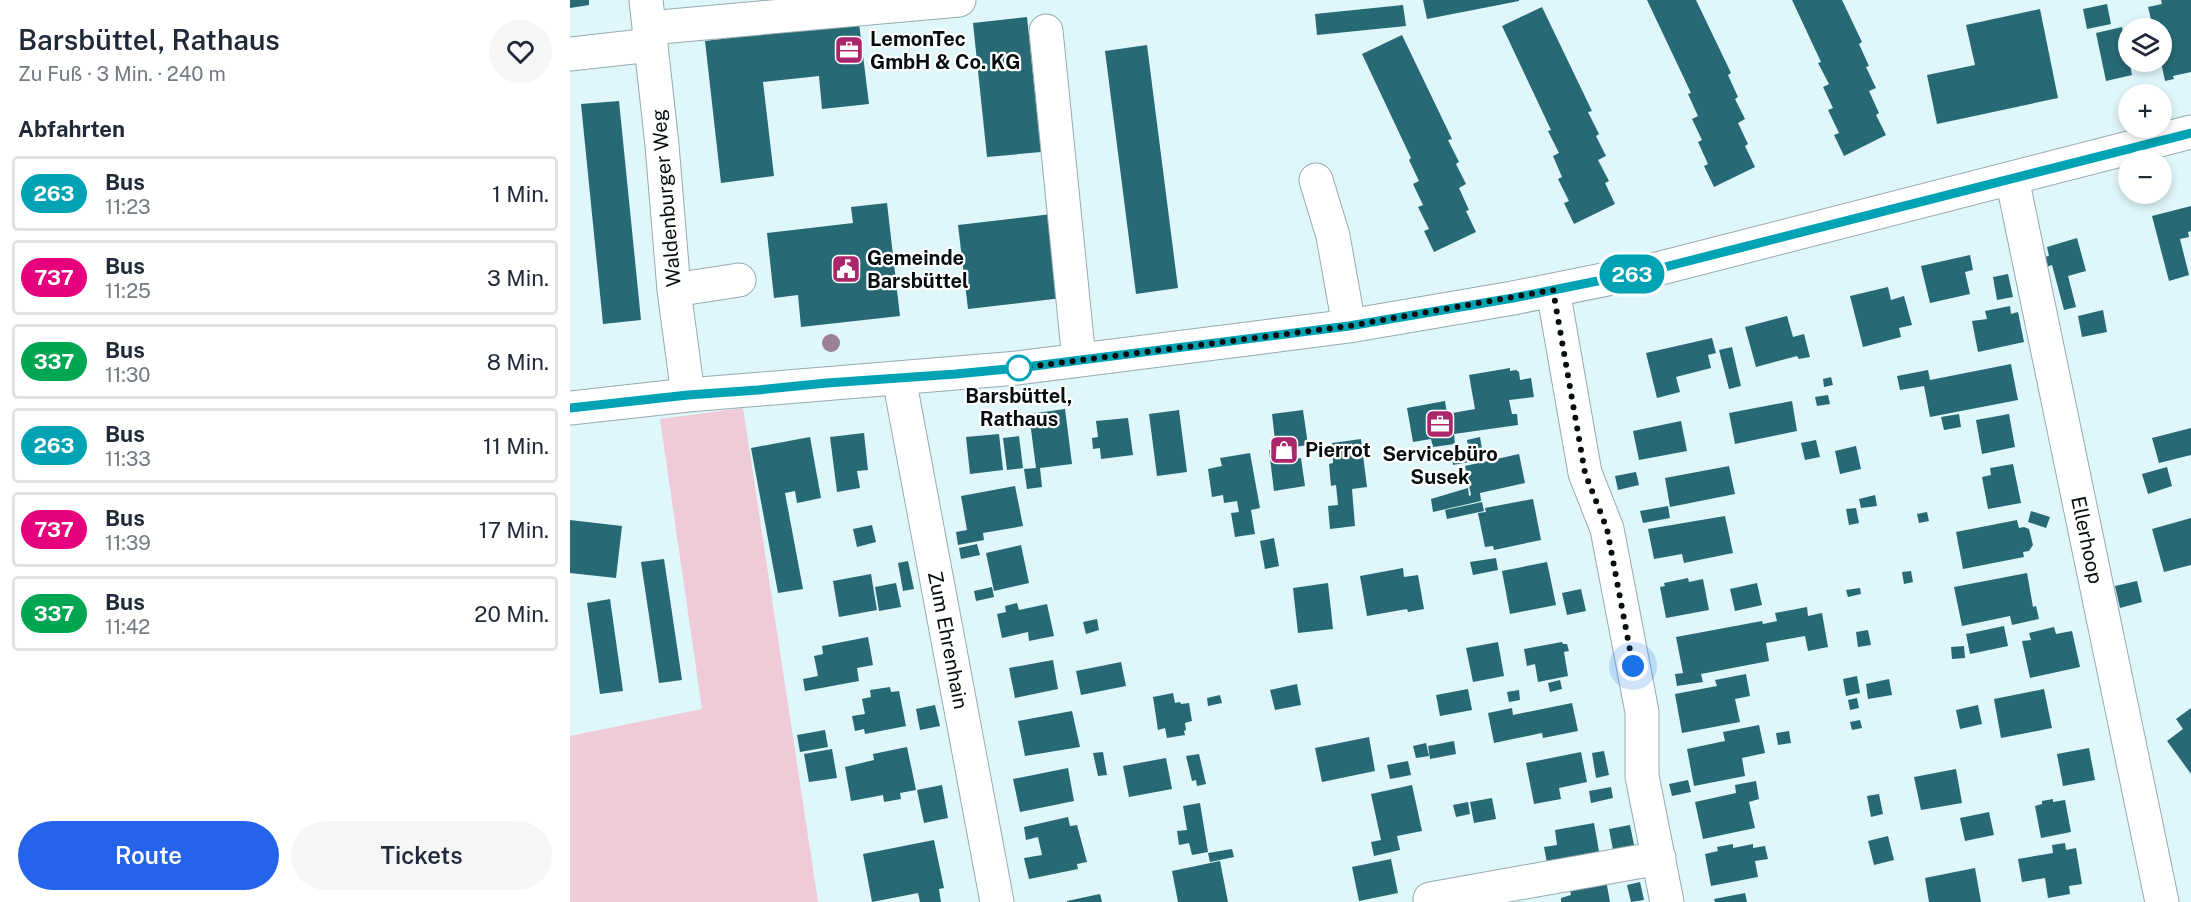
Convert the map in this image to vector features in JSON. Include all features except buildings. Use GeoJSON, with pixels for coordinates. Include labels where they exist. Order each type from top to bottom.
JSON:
{"type":"FeatureCollection","features":[{"type":"Feature","properties":{"kind":"street"},"geometry":{"type":"LineString","coordinates":[[570,54],[649,24],[959,0]]}},
{"type":"Feature","properties":{"kind":"street","name":"Waldenburger Weg"},"geometry":{"type":"LineString","coordinates":[[649,24],[674,290],[688,395]]}},
{"type":"Feature","properties":{"kind":"street"},"geometry":{"type":"LineString","coordinates":[[1046,31],[1079,360]]}},
{"type":"Feature","properties":{"kind":"street"},"geometry":{"type":"LineString","coordinates":[[570,408],[688,395],[956,374],[1349,326],[1553,290],[1668,266],[2191,132]]}},
{"type":"Feature","properties":{"kind":"street","name":"Ellerhoop"},"geometry":{"type":"LineString","coordinates":[[2012,178],[2162,902]]}},
{"type":"Feature","properties":{"kind":"street"},"geometry":{"type":"LineString","coordinates":[[1317,180],[1334,236],[1349,326]]}},
{"type":"Feature","properties":{"kind":"street"},"geometry":{"type":"LineString","coordinates":[[674,290],[739,280]]}},
{"type":"Feature","properties":{"kind":"street"},"geometry":{"type":"LineString","coordinates":[[1553,290],[1585,473],[1607,529],[1642,712],[1642,776],[1667,902]]}},
{"type":"Feature","properties":{"kind":"street","name":"Zum Ehrenhain"},"geometry":{"type":"LineString","coordinates":[[899,378],[997,902]]}},
{"type":"Feature","properties":{"kind":"street"},"geometry":{"type":"LineString","coordinates":[[1430,899],[1659,858]]}},
{"type":"Feature","properties":{"kind":"shaded area"},"geometry":{"type":"Polygon","coordinates":[[[743,408],[818,902],[570,902],[570,736],[702,709],[660,419],[743,408]]]}},
{"type":"Feature","properties":{"kind":"bus line","name":"263"},"geometry":{"type":"LineString","coordinates":[[570,408],[688,395],[1018,368],[1349,326],[1513,298],[1657,269],[2191,133]]}},
{"type":"Feature","properties":{"kind":"place","name":"LemonTec GmbH & Co. KG"},"geometry":{"type":"Point","coordinates":[849,50]}},
{"type":"Feature","properties":{"kind":"place","name":"Gemeinde Barsbüttel"},"geometry":{"type":"Point","coordinates":[846,269]}},
{"type":"Feature","properties":{"kind":"place","name":"Barsbüttel, Rathaus"},"geometry":{"type":"Point","coordinates":[1019,368]}},
{"type":"Feature","properties":{"kind":"place","name":"Servicebüro Susek"},"geometry":{"type":"Point","coordinates":[1440,424]}},
{"type":"Feature","properties":{"kind":"place","name":"Pierrot"},"geometry":{"type":"Point","coordinates":[1284,450]}},
{"type":"Feature","properties":{"kind":"route"},"geometry":{"type":"LineString","coordinates":[[1019,368],[1349,326],[1553,290],[1585,473],[1607,529],[1633,666]]}}]}
